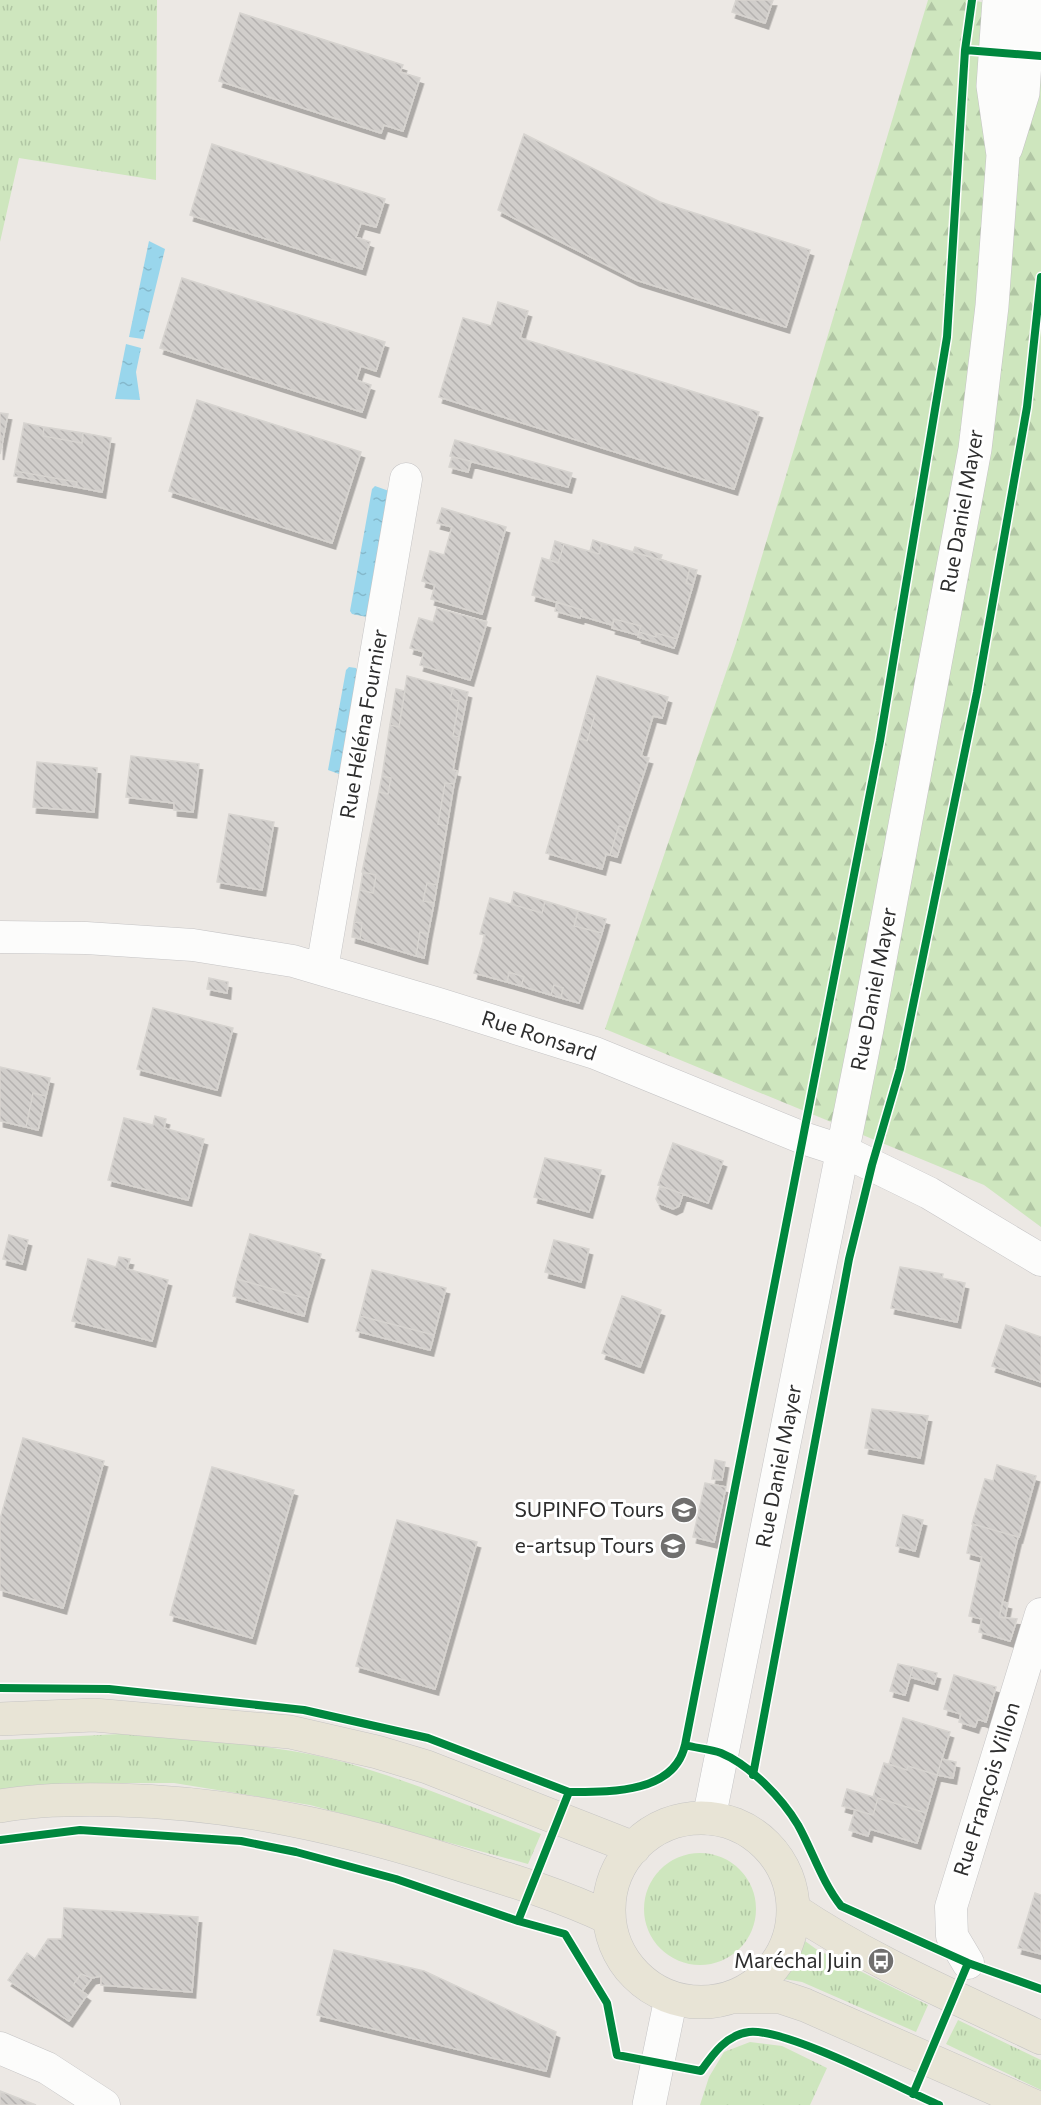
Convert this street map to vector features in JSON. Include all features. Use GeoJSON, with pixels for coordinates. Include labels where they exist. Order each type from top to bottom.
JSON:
{"type":"FeatureCollection","features":[{"type":"Feature","properties":{"kind":"main road","name":"Rue Daniel Mayer"},"geometry":{"type":"LineString","coordinates":[[709,1818],[843,1151],[975,448],[992,306],[1003,155],[993,86],[999,0]]}},
{"type":"Feature","properties":{"kind":"main road","name":"Rue Daniel Mayer"},"geometry":{"type":"LineString","coordinates":[[1003,155],[1023,93],[1029,0]]}},
{"type":"Feature","properties":{"kind":"main road"},"geometry":{"type":"LineString","coordinates":[[0,1719],[94,1715],[290,1732],[377,1752],[427,1767],[634,1848]]}},
{"type":"Feature","properties":{"kind":"main road"},"geometry":{"type":"LineString","coordinates":[[0,1806],[98,1800],[165,1801],[303,1820],[349,1831],[521,1883],[577,1903],[609,1918]]}},
{"type":"Feature","properties":{"kind":"main road"},"geometry":{"type":"LineString","coordinates":[[734,1997],[758,1983],[777,1963],[790,1937],[794,1910],[790,1882],[772,1851],[759,1838],[735,1824],[709,1818],[681,1820],[655,1830],[634,1848],[619,1869],[611,1893],[609,1918],[615,1944],[629,1967],[648,1986],[671,1998],[702,2003],[734,1997],[781,1997],[805,2005],[1032,2105]]}},
{"type":"Feature","properties":{"kind":"main road"},"geometry":{"type":"LineString","coordinates":[[794,1910],[829,1933],[881,1961],[1041,2038]]}},
{"type":"Feature","properties":{"kind":"main road"},"geometry":{"type":"LineString","coordinates":[[649,2105],[671,1998]]}},
{"type":"Feature","properties":{"kind":"street","name":"Rue Héléna Fournier"},"geometry":{"type":"LineString","coordinates":[[322,969],[406,479]]}},
{"type":"Feature","properties":{"kind":"street","name":"Rue Ronsard"},"geometry":{"type":"LineString","coordinates":[[0,937],[86,938],[193,945],[293,961],[595,1053],[803,1138],[843,1151],[929,1193],[1041,1260]]}},
{"type":"Feature","properties":{"kind":"street","name":"Rue François Villon"},"geometry":{"type":"LineString","coordinates":[[968,1963],[952,1936],[951,1907],[1029,1697],[1041,1614]]}},
{"type":"Feature","properties":{"kind":"street"},"geometry":{"type":"LineString","coordinates":[[0,2048],[47,2068],[104,2105]]}},
{"type":"Feature","properties":{"kind":"green space"},"geometry":{"type":"Polygon","coordinates":[[[0,0],[157,0],[156,180],[19,158],[0,242],[0,0]]]}},
{"type":"Feature","properties":{"kind":"green space"},"geometry":{"type":"Polygon","coordinates":[[[928,0],[972,0],[1041,15],[1041,1227],[984,1185],[605,1029],[736,643],[928,0]]]}},
{"type":"Feature","properties":{"kind":"green space"},"geometry":{"type":"Polygon","coordinates":[[[120,1734],[234,1743],[319,1756],[397,1779],[541,1834],[528,1864],[310,1805],[174,1783],[67,1783],[0,1790],[0,1740],[120,1734]]]}},
{"type":"Feature","properties":{"kind":"green space"},"geometry":{"type":"Polygon","coordinates":[[[700,1853],[722,1857],[740,1869],[752,1887],[756,1909],[752,1931],[740,1949],[722,1961],[700,1965],[678,1961],[660,1949],[648,1931],[644,1909],[648,1887],[660,1869],[678,1857],[700,1853]]]}},
{"type":"Feature","properties":{"kind":"green space"},"geometry":{"type":"Polygon","coordinates":[[[805,1941],[816,1949],[928,2005],[916,2032],[802,1982],[784,1979],[797,1961],[805,1941]]]}},
{"type":"Feature","properties":{"kind":"green space"},"geometry":{"type":"Polygon","coordinates":[[[958,2020],[1041,2060],[1041,2090],[946,2044],[958,2020]]]}},
{"type":"Feature","properties":{"kind":"green space"},"geometry":{"type":"Polygon","coordinates":[[[750,2042],[782,2046],[827,2068],[810,2105],[700,2105],[709,2077],[724,2052],[750,2042]]]}},
{"type":"Feature","properties":{"kind":"water"},"geometry":{"type":"Polygon","coordinates":[[[149,241],[165,249],[143,339],[129,337],[149,241]]]}},
{"type":"Feature","properties":{"kind":"water"},"geometry":{"type":"Polygon","coordinates":[[[126,344],[141,348],[136,372],[140,400],[115,399],[126,344]]]}},
{"type":"Feature","properties":{"kind":"water"},"geometry":{"type":"Polygon","coordinates":[[[375,486],[389,491],[367,617],[352,614],[350,611],[372,489],[375,486]]]}},
{"type":"Feature","properties":{"kind":"water"},"geometry":{"type":"Polygon","coordinates":[[[349,667],[356,668],[358,672],[339,774],[328,770],[346,670],[349,667]]]}},
{"type":"Feature","properties":{"kind":"building"},"geometry":{"type":"Polygon","coordinates":[[[736,0],[773,0],[765,23],[732,12],[736,0]]]}},
{"type":"Feature","properties":{"kind":"building"},"geometry":{"type":"Polygon","coordinates":[[[240,13],[403,65],[400,72],[420,78],[403,131],[384,125],[381,133],[219,81],[240,13]]]}},
{"type":"Feature","properties":{"kind":"building"},"geometry":{"type":"Polygon","coordinates":[[[524,134],[660,202],[810,250],[786,327],[636,280],[498,210],[524,134]]]}},
{"type":"Feature","properties":{"kind":"building"},"geometry":{"type":"Polygon","coordinates":[[[212,144],[385,199],[376,227],[361,223],[356,237],[370,242],[362,269],[190,215],[212,144]]]}},
{"type":"Feature","properties":{"kind":"building"},"geometry":{"type":"Polygon","coordinates":[[[182,278],[385,342],[376,371],[361,366],[356,380],[371,385],[362,412],[160,348],[182,278]]]}},
{"type":"Feature","properties":{"kind":"building"},"geometry":{"type":"Polygon","coordinates":[[[498,302],[528,311],[520,338],[759,412],[734,489],[439,397],[463,318],[491,326],[498,302]]]}},
{"type":"Feature","properties":{"kind":"building"},"geometry":{"type":"Polygon","coordinates":[[[197,400],[361,452],[332,543],[169,491],[197,400]]]}},
{"type":"Feature","properties":{"kind":"building"},"geometry":{"type":"Polygon","coordinates":[[[0,413],[8,414],[0,454],[0,413]]]}},
{"type":"Feature","properties":{"kind":"building"},"geometry":{"type":"Polygon","coordinates":[[[24,423],[44,427],[43,436],[82,443],[83,433],[111,438],[102,492],[76,487],[77,482],[15,471],[24,423]]]}},
{"type":"Feature","properties":{"kind":"building"},"geometry":{"type":"Polygon","coordinates":[[[44,427],[83,433],[82,443],[43,436],[44,427]]]}},
{"type":"Feature","properties":{"kind":"building"},"geometry":{"type":"Polygon","coordinates":[[[455,440],[572,473],[568,487],[450,456],[455,440]]]}},
{"type":"Feature","properties":{"kind":"building"},"geometry":{"type":"Polygon","coordinates":[[[452,457],[471,461],[468,472],[449,467],[452,457]]]}},
{"type":"Feature","properties":{"kind":"building"},"geometry":{"type":"Polygon","coordinates":[[[15,471],[77,482],[76,487],[14,476],[15,471]]]}},
{"type":"Feature","properties":{"kind":"building"},"geometry":{"type":"Polygon","coordinates":[[[442,508],[506,527],[482,614],[431,599],[435,585],[422,581],[430,551],[444,555],[452,527],[437,523],[442,508]]]}},
{"type":"Feature","properties":{"kind":"building"},"geometry":{"type":"Polygon","coordinates":[[[593,540],[602,543],[599,554],[590,551],[593,540]]]}},
{"type":"Feature","properties":{"kind":"building"},"geometry":{"type":"Polygon","coordinates":[[[555,541],[564,544],[558,563],[550,560],[555,541]]]}},
{"type":"Feature","properties":{"kind":"building"},"geometry":{"type":"Polygon","coordinates":[[[602,543],[690,568],[686,583],[693,585],[677,639],[656,633],[656,637],[639,632],[641,626],[614,619],[612,625],[581,616],[582,610],[532,595],[542,558],[558,563],[564,544],[599,554],[602,543]]]}},
{"type":"Feature","properties":{"kind":"building"},"geometry":{"type":"Polygon","coordinates":[[[635,547],[662,555],[660,560],[633,552],[635,547]]]}},
{"type":"Feature","properties":{"kind":"building"},"geometry":{"type":"Polygon","coordinates":[[[690,568],[697,570],[693,585],[686,583],[690,568]]]}},
{"type":"Feature","properties":{"kind":"building"},"geometry":{"type":"Polygon","coordinates":[[[557,602],[582,610],[580,618],[555,611],[557,602]]]}},
{"type":"Feature","properties":{"kind":"building"},"geometry":{"type":"Polygon","coordinates":[[[437,608],[487,622],[470,680],[420,665],[424,652],[410,648],[419,618],[433,622],[437,608]]]}},
{"type":"Feature","properties":{"kind":"building"},"geometry":{"type":"Polygon","coordinates":[[[614,619],[641,626],[638,635],[612,628],[614,619]]]}},
{"type":"Feature","properties":{"kind":"building"},"geometry":{"type":"Polygon","coordinates":[[[639,632],[656,637],[656,633],[677,639],[674,648],[638,637],[639,632]]]}},
{"type":"Feature","properties":{"kind":"building"},"geometry":{"type":"Polygon","coordinates":[[[407,676],[453,688],[450,699],[459,701],[453,736],[459,737],[453,770],[457,771],[454,784],[445,783],[438,824],[447,826],[437,885],[427,883],[423,901],[434,903],[428,934],[420,932],[416,956],[360,939],[362,923],[354,922],[360,890],[373,893],[376,875],[362,872],[379,792],[388,794],[391,778],[382,776],[390,725],[399,727],[407,676]]]}},
{"type":"Feature","properties":{"kind":"building"},"geometry":{"type":"Polygon","coordinates":[[[597,676],[668,697],[662,718],[653,716],[641,756],[649,758],[626,828],[619,826],[610,855],[606,854],[602,869],[546,853],[579,738],[587,741],[595,715],[586,713],[597,676]]]}},
{"type":"Feature","properties":{"kind":"building"},"geometry":{"type":"Polygon","coordinates":[[[453,688],[468,692],[459,737],[453,736],[459,701],[450,699],[453,688]]]}},
{"type":"Feature","properties":{"kind":"building"},"geometry":{"type":"Polygon","coordinates":[[[396,689],[405,691],[399,727],[390,725],[396,689]]]}},
{"type":"Feature","properties":{"kind":"building"},"geometry":{"type":"Polygon","coordinates":[[[586,713],[595,715],[587,741],[579,738],[586,713]]]}},
{"type":"Feature","properties":{"kind":"building"},"geometry":{"type":"Polygon","coordinates":[[[131,756],[199,764],[193,812],[174,810],[174,803],[126,797],[131,756]]]}},
{"type":"Feature","properties":{"kind":"building"},"geometry":{"type":"Polygon","coordinates":[[[37,762],[97,768],[94,812],[33,807],[37,762]]]}},
{"type":"Feature","properties":{"kind":"building"},"geometry":{"type":"Polygon","coordinates":[[[382,776],[391,778],[388,794],[379,792],[382,776]]]}},
{"type":"Feature","properties":{"kind":"building"},"geometry":{"type":"Polygon","coordinates":[[[445,783],[454,784],[447,826],[438,824],[445,783]]]}},
{"type":"Feature","properties":{"kind":"building"},"geometry":{"type":"Polygon","coordinates":[[[229,814],[274,822],[262,890],[217,882],[229,814]]]}},
{"type":"Feature","properties":{"kind":"building"},"geometry":{"type":"Polygon","coordinates":[[[619,826],[626,828],[617,857],[610,855],[619,826]]]}},
{"type":"Feature","properties":{"kind":"building"},"geometry":{"type":"Polygon","coordinates":[[[363,872],[376,875],[373,893],[360,890],[363,872]]]}},
{"type":"Feature","properties":{"kind":"building"},"geometry":{"type":"Polygon","coordinates":[[[427,883],[437,885],[434,903],[423,901],[427,883]]]}},
{"type":"Feature","properties":{"kind":"building"},"geometry":{"type":"Polygon","coordinates":[[[514,892],[545,901],[542,913],[511,904],[514,892]]]}},
{"type":"Feature","properties":{"kind":"building"},"geometry":{"type":"Polygon","coordinates":[[[490,898],[542,913],[545,901],[578,911],[574,926],[602,933],[579,1003],[561,998],[563,988],[554,985],[551,995],[521,986],[524,977],[509,972],[507,982],[474,973],[485,935],[480,934],[490,898]]]}},
{"type":"Feature","properties":{"kind":"building"},"geometry":{"type":"Polygon","coordinates":[[[578,911],[606,919],[602,933],[574,926],[578,911]]]}},
{"type":"Feature","properties":{"kind":"building"},"geometry":{"type":"Polygon","coordinates":[[[354,922],[362,923],[360,939],[352,937],[354,922]]]}},
{"type":"Feature","properties":{"kind":"building"},"geometry":{"type":"Polygon","coordinates":[[[420,932],[428,934],[424,958],[416,956],[420,932]]]}},
{"type":"Feature","properties":{"kind":"building"},"geometry":{"type":"Polygon","coordinates":[[[509,972],[524,977],[521,986],[507,982],[509,972]]]}},
{"type":"Feature","properties":{"kind":"building"},"geometry":{"type":"Polygon","coordinates":[[[209,978],[228,982],[227,993],[207,989],[209,978]]]}},
{"type":"Feature","properties":{"kind":"building"},"geometry":{"type":"Polygon","coordinates":[[[554,985],[563,988],[561,998],[551,995],[554,985]]]}},
{"type":"Feature","properties":{"kind":"building"},"geometry":{"type":"Polygon","coordinates":[[[153,1008],[233,1028],[217,1090],[137,1069],[153,1008]]]}},
{"type":"Feature","properties":{"kind":"building"},"geometry":{"type":"Polygon","coordinates":[[[0,1067],[50,1078],[46,1096],[33,1093],[26,1127],[0,1121],[0,1067]]]}},
{"type":"Feature","properties":{"kind":"building"},"geometry":{"type":"Polygon","coordinates":[[[33,1093],[46,1096],[38,1130],[26,1127],[33,1093]]]}},
{"type":"Feature","properties":{"kind":"building"},"geometry":{"type":"Polygon","coordinates":[[[155,1116],[166,1119],[164,1128],[204,1139],[188,1200],[108,1180],[124,1118],[153,1125],[155,1116]]]}},
{"type":"Feature","properties":{"kind":"building"},"geometry":{"type":"Polygon","coordinates":[[[673,1143],[723,1161],[708,1203],[658,1185],[673,1143]]]}},
{"type":"Feature","properties":{"kind":"building"},"geometry":{"type":"Polygon","coordinates":[[[545,1158],[601,1170],[589,1212],[534,1197],[545,1158]]]}},
{"type":"Feature","properties":{"kind":"building"},"geometry":{"type":"Polygon","coordinates":[[[660,1186],[683,1194],[679,1206],[673,1209],[658,1203],[656,1199],[660,1186]]]}},
{"type":"Feature","properties":{"kind":"building"},"geometry":{"type":"Polygon","coordinates":[[[250,1234],[321,1254],[308,1299],[237,1279],[250,1234]]]}},
{"type":"Feature","properties":{"kind":"building"},"geometry":{"type":"Polygon","coordinates":[[[9,1235],[28,1240],[22,1264],[3,1259],[9,1235]]]}},
{"type":"Feature","properties":{"kind":"building"},"geometry":{"type":"Polygon","coordinates":[[[554,1240],[589,1249],[581,1282],[545,1272],[554,1240]]]}},
{"type":"Feature","properties":{"kind":"building"},"geometry":{"type":"Polygon","coordinates":[[[119,1257],[130,1259],[127,1269],[168,1280],[152,1341],[72,1321],[88,1259],[116,1267],[119,1257]]]}},
{"type":"Feature","properties":{"kind":"building"},"geometry":{"type":"Polygon","coordinates":[[[900,1267],[943,1274],[942,1278],[965,1283],[957,1322],[891,1308],[900,1267]]]}},
{"type":"Feature","properties":{"kind":"building"},"geometry":{"type":"Polygon","coordinates":[[[372,1270],[446,1288],[434,1335],[360,1316],[372,1270]]]}},
{"type":"Feature","properties":{"kind":"building"},"geometry":{"type":"Polygon","coordinates":[[[237,1279],[308,1299],[304,1316],[233,1296],[237,1279]]]}},
{"type":"Feature","properties":{"kind":"building"},"geometry":{"type":"Polygon","coordinates":[[[622,1296],[661,1310],[640,1367],[602,1353],[622,1296]]]}},
{"type":"Feature","properties":{"kind":"building"},"geometry":{"type":"Polygon","coordinates":[[[360,1316],[434,1335],[430,1350],[356,1331],[360,1316]]]}},
{"type":"Feature","properties":{"kind":"building"},"geometry":{"type":"Polygon","coordinates":[[[1006,1325],[1041,1337],[1041,1382],[992,1366],[1006,1325]]]}},
{"type":"Feature","properties":{"kind":"building"},"geometry":{"type":"Polygon","coordinates":[[[872,1409],[928,1416],[920,1458],[865,1448],[872,1409]]]}},
{"type":"Feature","properties":{"kind":"building"},"geometry":{"type":"Polygon","coordinates":[[[23,1438],[104,1461],[63,1608],[0,1590],[0,1519],[23,1438]]]}},
{"type":"Feature","properties":{"kind":"building"},"geometry":{"type":"Polygon","coordinates":[[[715,1460],[725,1462],[722,1480],[712,1479],[715,1460]]]}},
{"type":"Feature","properties":{"kind":"building"},"geometry":{"type":"Polygon","coordinates":[[[997,1465],[1036,1476],[1019,1537],[972,1524],[985,1479],[993,1481],[997,1465]]]}},
{"type":"Feature","properties":{"kind":"building"},"geometry":{"type":"Polygon","coordinates":[[[212,1467],[294,1490],[252,1638],[170,1615],[212,1467]]]}},
{"type":"Feature","properties":{"kind":"building"},"geometry":{"type":"Polygon","coordinates":[[[705,1483],[726,1487],[714,1542],[693,1537],[705,1483]]]}},
{"type":"Feature","properties":{"kind":"building"},"geometry":{"type":"Polygon","coordinates":[[[903,1515],[923,1520],[915,1551],[896,1546],[903,1515]]]}},
{"type":"Feature","properties":{"kind":"building"},"geometry":{"type":"Polygon","coordinates":[[[397,1520],[477,1542],[435,1689],[356,1666],[397,1520]]]}},
{"type":"Feature","properties":{"kind":"building"},"geometry":{"type":"Polygon","coordinates":[[[973,1524],[1018,1537],[999,1617],[1017,1619],[1010,1641],[979,1632],[982,1619],[969,1616],[982,1557],[967,1553],[973,1524]]]}},
{"type":"Feature","properties":{"kind":"building"},"geometry":{"type":"Polygon","coordinates":[[[1003,1602],[1008,1603],[1005,1618],[999,1617],[1003,1602]]]}},
{"type":"Feature","properties":{"kind":"building"},"geometry":{"type":"Polygon","coordinates":[[[898,1664],[913,1667],[905,1695],[890,1691],[898,1664]]]}},
{"type":"Feature","properties":{"kind":"building"},"geometry":{"type":"Polygon","coordinates":[[[913,1667],[937,1673],[934,1684],[910,1677],[913,1667]]]}},
{"type":"Feature","properties":{"kind":"building"},"geometry":{"type":"Polygon","coordinates":[[[954,1675],[996,1687],[986,1722],[978,1719],[975,1727],[959,1722],[961,1714],[944,1709],[954,1675]]]}},
{"type":"Feature","properties":{"kind":"building"},"geometry":{"type":"Polygon","coordinates":[[[903,1718],[950,1732],[937,1775],[908,1766],[907,1770],[889,1764],[903,1718]]]}},
{"type":"Feature","properties":{"kind":"building"},"geometry":{"type":"Polygon","coordinates":[[[942,1759],[956,1762],[953,1778],[937,1775],[942,1759]]]}},
{"type":"Feature","properties":{"kind":"building"},"geometry":{"type":"Polygon","coordinates":[[[884,1763],[907,1770],[908,1766],[937,1775],[926,1813],[878,1798],[873,1815],[842,1806],[847,1789],[873,1797],[884,1763]]]}},
{"type":"Feature","properties":{"kind":"building"},"geometry":{"type":"Polygon","coordinates":[[[878,1798],[926,1813],[917,1843],[870,1829],[868,1836],[849,1830],[855,1810],[873,1815],[878,1798]]]}},
{"type":"Feature","properties":{"kind":"building"},"geometry":{"type":"Polygon","coordinates":[[[1035,1893],[1041,1895],[1041,1954],[1018,1948],[1035,1893]]]}},
{"type":"Feature","properties":{"kind":"building"},"geometry":{"type":"Polygon","coordinates":[[[64,1908],[198,1917],[192,1992],[101,1985],[101,1976],[92,1978],[81,1974],[73,1985],[87,1995],[69,2021],[8,1980],[27,1953],[35,1959],[48,1939],[62,1939],[64,1908]]]}},
{"type":"Feature","properties":{"kind":"building"},"geometry":{"type":"Polygon","coordinates":[[[334,1950],[424,1971],[556,2032],[546,2071],[317,2015],[334,1950]]]}},
{"type":"Feature","properties":{"kind":"building"},"geometry":{"type":"Polygon","coordinates":[[[81,1974],[92,1978],[82,1991],[73,1985],[81,1974]]]}},
{"type":"Feature","properties":{"kind":"building"},"geometry":{"type":"Polygon","coordinates":[[[0,2091],[36,2105],[0,2105],[0,2091]]]}},
{"type":"Feature","properties":{"kind":"cycle path"},"geometry":{"type":"LineString","coordinates":[[685,1745],[880,741],[947,337],[965,50],[972,0]]}},
{"type":"Feature","properties":{"kind":"cycle path"},"geometry":{"type":"LineString","coordinates":[[965,50],[1041,56]]}},
{"type":"Feature","properties":{"kind":"cycle path"},"geometry":{"type":"LineString","coordinates":[[753,1775],[849,1259],[872,1165],[900,1069],[977,692],[1027,407],[1041,277]]}},
{"type":"Feature","properties":{"kind":"cycle path"},"geometry":{"type":"LineString","coordinates":[[0,1688],[109,1689],[304,1710],[428,1738],[569,1792]]}},
{"type":"Feature","properties":{"kind":"cycle path"},"geometry":{"type":"LineString","coordinates":[[939,2105],[816,2049],[766,2033],[749,2032],[733,2037],[715,2052],[701,2071],[617,2055],[607,2003],[565,1934],[518,1921],[569,1792],[620,1790],[654,1781],[668,1773],[678,1761],[685,1745],[721,1753],[754,1774],[783,1804],[798,1825],[823,1877],[841,1906],[968,1963],[1041,1989]]}},
{"type":"Feature","properties":{"kind":"cycle path"},"geometry":{"type":"LineString","coordinates":[[0,1840],[80,1830],[241,1841],[296,1852],[396,1879],[518,1921]]}},
{"type":"Feature","properties":{"kind":"cycle path"},"geometry":{"type":"LineString","coordinates":[[913,2094],[968,1963]]}},
{"type":"Feature","properties":{"kind":"place","name":"SUPINFO Tours"},"geometry":{"type":"Point","coordinates":[684,1510]}},
{"type":"Feature","properties":{"kind":"place","name":"e-artsup Tours"},"geometry":{"type":"Point","coordinates":[673,1546]}},
{"type":"Feature","properties":{"kind":"place","name":"Maréchal Juin"},"geometry":{"type":"Point","coordinates":[881,1961]}}]}
